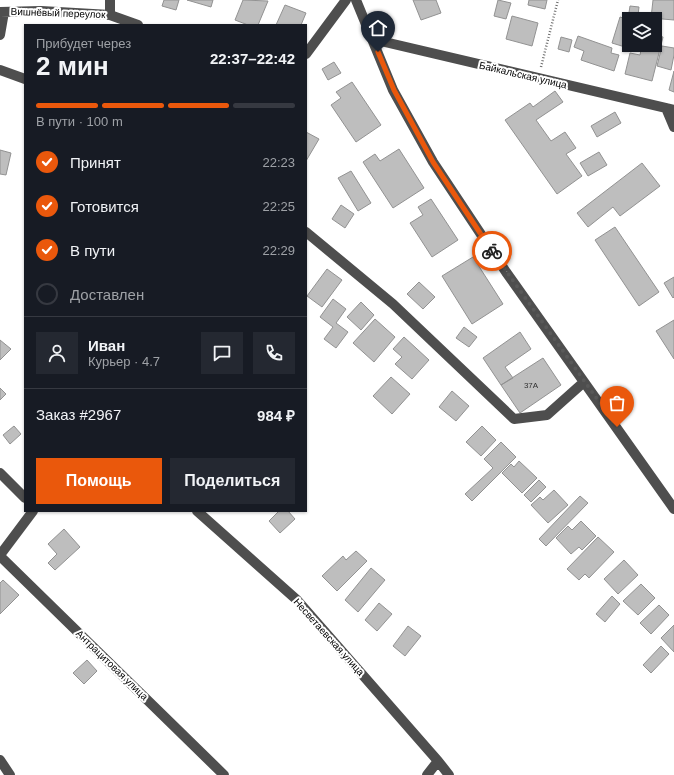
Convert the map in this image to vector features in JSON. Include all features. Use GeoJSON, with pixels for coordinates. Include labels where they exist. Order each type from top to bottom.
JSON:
{"type":"FeatureCollection","features":[{"type":"Feature","properties":{"kind":"street"},"geometry":{"type":"LineString","coordinates":[[110,0],[110,15]]}},
{"type":"Feature","properties":{"kind":"street"},"geometry":{"type":"LineString","coordinates":[[307,53],[346,0]]}},
{"type":"Feature","properties":{"kind":"street"},"geometry":{"type":"LineString","coordinates":[[356,0],[394,90],[433,162],[506,272],[674,509]]}},
{"type":"Feature","properties":{"kind":"street","name":"Вишнёвый переулок"},"geometry":{"type":"LineString","coordinates":[[2,12],[40,11],[110,15],[135,24]]}},
{"type":"Feature","properties":{"kind":"street"},"geometry":{"type":"LineString","coordinates":[[0,35],[2,12]]}},
{"type":"Feature","properties":{"kind":"street","name":"Байкальская улица"},"geometry":{"type":"LineString","coordinates":[[372,39],[670,109]]}},
{"type":"Feature","properties":{"kind":"street"},"geometry":{"type":"LineString","coordinates":[[0,70],[24,79]]}},
{"type":"Feature","properties":{"kind":"street"},"geometry":{"type":"LineString","coordinates":[[670,109],[674,127]]}},
{"type":"Feature","properties":{"kind":"street"},"geometry":{"type":"LineString","coordinates":[[307,233],[393,304],[514,420],[547,414],[584,382]]}},
{"type":"Feature","properties":{"kind":"street"},"geometry":{"type":"LineString","coordinates":[[0,473],[24,497]]}},
{"type":"Feature","properties":{"kind":"street"},"geometry":{"type":"LineString","coordinates":[[0,555],[32,512]]}},
{"type":"Feature","properties":{"kind":"street","name":"Несветаевская улица"},"geometry":{"type":"LineString","coordinates":[[198,512],[297,600],[449,775]]}},
{"type":"Feature","properties":{"kind":"street","name":"Антрацитовая улица"},"geometry":{"type":"LineString","coordinates":[[0,555],[224,775]]}},
{"type":"Feature","properties":{"kind":"street"},"geometry":{"type":"LineString","coordinates":[[0,760],[10,775]]}},
{"type":"Feature","properties":{"kind":"street"},"geometry":{"type":"LineString","coordinates":[[428,775],[438,762]]}},
{"type":"Feature","properties":{"kind":"path"},"geometry":{"type":"LineString","coordinates":[[538,78],[558,0]]}},
{"type":"Feature","properties":{"kind":"building"},"geometry":{"type":"Polygon","coordinates":[[[164,0],[179,0],[176,10],[162,6],[164,0]]]}},
{"type":"Feature","properties":{"kind":"building"},"geometry":{"type":"Polygon","coordinates":[[[187,0],[213,0],[211,7],[187,0]]]}},
{"type":"Feature","properties":{"kind":"building"},"geometry":{"type":"Polygon","coordinates":[[[243,0],[268,1],[258,24],[245,24],[235,20],[243,0]]]}},
{"type":"Feature","properties":{"kind":"building"},"geometry":{"type":"Polygon","coordinates":[[[413,0],[436,0],[441,13],[421,20],[413,0]]]}},
{"type":"Feature","properties":{"kind":"building"},"geometry":{"type":"Polygon","coordinates":[[[498,0],[511,3],[506,19],[494,16],[498,0]]]}},
{"type":"Feature","properties":{"kind":"building"},"geometry":{"type":"Polygon","coordinates":[[[529,0],[547,0],[545,9],[528,5],[529,0]]]}},
{"type":"Feature","properties":{"kind":"building"},"geometry":{"type":"Polygon","coordinates":[[[653,0],[674,0],[674,20],[662,19],[662,12],[652,12],[653,0]]]}},
{"type":"Feature","properties":{"kind":"building"},"geometry":{"type":"Polygon","coordinates":[[[285,5],[306,13],[301,24],[276,24],[285,5]]]}},
{"type":"Feature","properties":{"kind":"building"},"geometry":{"type":"Polygon","coordinates":[[[630,6],[639,7],[638,12],[629,12],[630,6]]]}},
{"type":"Feature","properties":{"kind":"building"},"geometry":{"type":"Polygon","coordinates":[[[512,16],[538,23],[532,46],[506,39],[512,16]]]}},
{"type":"Feature","properties":{"kind":"building"},"geometry":{"type":"Polygon","coordinates":[[[620,17],[622,18],[622,46],[612,43],[620,17]]]}},
{"type":"Feature","properties":{"kind":"building"},"geometry":{"type":"Polygon","coordinates":[[[578,36],[612,48],[611,53],[619,55],[614,71],[581,60],[584,51],[574,47],[578,36]]]}},
{"type":"Feature","properties":{"kind":"building"},"geometry":{"type":"Polygon","coordinates":[[[561,37],[572,40],[569,52],[558,49],[561,37]]]}},
{"type":"Feature","properties":{"kind":"building"},"geometry":{"type":"Polygon","coordinates":[[[662,46],[674,48],[671,70],[657,66],[660,52],[662,52],[662,46]]]}},
{"type":"Feature","properties":{"kind":"building"},"geometry":{"type":"Polygon","coordinates":[[[641,52],[659,52],[652,81],[625,74],[630,53],[640,55],[641,52]]]}},
{"type":"Feature","properties":{"kind":"building"},"geometry":{"type":"Polygon","coordinates":[[[334,62],[341,73],[328,80],[322,69],[334,62]]]}},
{"type":"Feature","properties":{"kind":"building"},"geometry":{"type":"Polygon","coordinates":[[[674,71],[674,92],[669,90],[674,71]]]}},
{"type":"Feature","properties":{"kind":"building"},"geometry":{"type":"Polygon","coordinates":[[[352,82],[381,125],[356,142],[331,105],[341,98],[336,92],[352,82]]]}},
{"type":"Feature","properties":{"kind":"building"},"geometry":{"type":"Polygon","coordinates":[[[555,91],[563,102],[536,120],[551,141],[565,132],[576,148],[566,154],[582,176],[557,194],[505,120],[530,103],[533,107],[555,91]]]}},
{"type":"Feature","properties":{"kind":"building"},"geometry":{"type":"Polygon","coordinates":[[[615,112],[621,123],[597,137],[591,126],[615,112]]]}},
{"type":"Feature","properties":{"kind":"building"},"geometry":{"type":"Polygon","coordinates":[[[307,133],[319,139],[307,159],[307,133]]]}},
{"type":"Feature","properties":{"kind":"building"},"geometry":{"type":"Polygon","coordinates":[[[399,149],[424,188],[393,208],[363,162],[375,154],[380,161],[399,149]]]}},
{"type":"Feature","properties":{"kind":"building"},"geometry":{"type":"Polygon","coordinates":[[[0,150],[11,153],[6,175],[0,174],[0,150]]]}},
{"type":"Feature","properties":{"kind":"building"},"geometry":{"type":"Polygon","coordinates":[[[599,152],[607,165],[588,176],[580,163],[599,152]]]}},
{"type":"Feature","properties":{"kind":"building"},"geometry":{"type":"Polygon","coordinates":[[[642,163],[660,186],[620,216],[613,207],[588,227],[577,213],[642,163]]]}},
{"type":"Feature","properties":{"kind":"building"},"geometry":{"type":"Polygon","coordinates":[[[351,171],[371,203],[358,211],[338,178],[351,171]]]}},
{"type":"Feature","properties":{"kind":"building"},"geometry":{"type":"Polygon","coordinates":[[[431,199],[458,240],[432,257],[410,223],[423,215],[418,207],[431,199]]]}},
{"type":"Feature","properties":{"kind":"building"},"geometry":{"type":"Polygon","coordinates":[[[341,205],[354,214],[345,228],[332,219],[341,205]]]}},
{"type":"Feature","properties":{"kind":"building"},"geometry":{"type":"Polygon","coordinates":[[[615,227],[659,292],[639,306],[595,240],[615,227]]]}},
{"type":"Feature","properties":{"kind":"building"},"geometry":{"type":"Polygon","coordinates":[[[473,257],[503,304],[472,324],[442,276],[473,257]]]}},
{"type":"Feature","properties":{"kind":"building"},"geometry":{"type":"Polygon","coordinates":[[[327,269],[342,280],[322,307],[307,296],[327,269]]]}},
{"type":"Feature","properties":{"kind":"building"},"geometry":{"type":"Polygon","coordinates":[[[674,277],[674,297],[673,298],[664,283],[674,277]]]}},
{"type":"Feature","properties":{"kind":"building"},"geometry":{"type":"Polygon","coordinates":[[[419,282],[435,297],[423,309],[407,294],[419,282]]]}},
{"type":"Feature","properties":{"kind":"building"},"geometry":{"type":"Polygon","coordinates":[[[333,299],[346,309],[336,323],[348,332],[336,348],[324,339],[333,327],[320,317],[333,299]]]}},
{"type":"Feature","properties":{"kind":"building"},"geometry":{"type":"Polygon","coordinates":[[[361,302],[374,315],[361,330],[347,317],[361,302]]]}},
{"type":"Feature","properties":{"kind":"building"},"geometry":{"type":"Polygon","coordinates":[[[375,319],[395,337],[374,362],[353,343],[375,319]]]}},
{"type":"Feature","properties":{"kind":"building"},"geometry":{"type":"Polygon","coordinates":[[[674,320],[674,359],[656,331],[674,320]]]}},
{"type":"Feature","properties":{"kind":"building"},"geometry":{"type":"Polygon","coordinates":[[[464,327],[477,337],[469,347],[456,338],[464,327]]]}},
{"type":"Feature","properties":{"kind":"building"},"geometry":{"type":"Polygon","coordinates":[[[520,332],[531,349],[505,367],[513,378],[501,385],[483,358],[520,332]]]}},
{"type":"Feature","properties":{"kind":"building"},"geometry":{"type":"Polygon","coordinates":[[[404,337],[429,360],[412,379],[395,364],[402,357],[393,349],[404,337]]]}},
{"type":"Feature","properties":{"kind":"building"},"geometry":{"type":"Polygon","coordinates":[[[0,340],[11,349],[0,360],[0,340]]]}},
{"type":"Feature","properties":{"kind":"building"},"geometry":{"type":"Polygon","coordinates":[[[543,358],[561,385],[520,413],[501,385],[543,358]]]}},
{"type":"Feature","properties":{"kind":"building"},"geometry":{"type":"Polygon","coordinates":[[[391,377],[410,394],[392,414],[373,396],[391,377]]]}},
{"type":"Feature","properties":{"kind":"building"},"geometry":{"type":"Polygon","coordinates":[[[0,388],[6,394],[0,400],[0,388]]]}},
{"type":"Feature","properties":{"kind":"building"},"geometry":{"type":"Polygon","coordinates":[[[452,391],[469,406],[456,421],[439,407],[452,391]]]}},
{"type":"Feature","properties":{"kind":"building"},"geometry":{"type":"Polygon","coordinates":[[[14,426],[21,434],[10,444],[3,435],[14,426]]]}},
{"type":"Feature","properties":{"kind":"building"},"geometry":{"type":"Polygon","coordinates":[[[482,426],[496,440],[481,456],[466,442],[482,426]]]}},
{"type":"Feature","properties":{"kind":"building"},"geometry":{"type":"Polygon","coordinates":[[[501,442],[516,457],[472,501],[465,494],[493,468],[484,459],[501,442]]]}},
{"type":"Feature","properties":{"kind":"building"},"geometry":{"type":"Polygon","coordinates":[[[519,461],[537,478],[522,493],[502,473],[511,464],[514,467],[519,461]]]}},
{"type":"Feature","properties":{"kind":"building"},"geometry":{"type":"Polygon","coordinates":[[[539,480],[546,487],[531,502],[524,495],[539,480]]]}},
{"type":"Feature","properties":{"kind":"building"},"geometry":{"type":"Polygon","coordinates":[[[554,490],[568,505],[548,523],[531,505],[540,497],[543,500],[554,490]]]}},
{"type":"Feature","properties":{"kind":"building"},"geometry":{"type":"Polygon","coordinates":[[[580,496],[588,503],[546,546],[539,539],[580,496]]]}},
{"type":"Feature","properties":{"kind":"building"},"geometry":{"type":"Polygon","coordinates":[[[278,512],[289,512],[295,519],[280,533],[269,521],[278,512]]]}},
{"type":"Feature","properties":{"kind":"building"},"geometry":{"type":"Polygon","coordinates":[[[581,521],[596,536],[582,550],[579,547],[571,554],[556,538],[568,526],[572,530],[581,521]]]}},
{"type":"Feature","properties":{"kind":"building"},"geometry":{"type":"Polygon","coordinates":[[[64,529],[80,547],[55,570],[48,563],[57,554],[48,544],[64,529]]]}},
{"type":"Feature","properties":{"kind":"building"},"geometry":{"type":"Polygon","coordinates":[[[598,537],[614,552],[589,578],[585,574],[579,580],[567,569],[598,537]]]}},
{"type":"Feature","properties":{"kind":"building"},"geometry":{"type":"Polygon","coordinates":[[[356,551],[367,561],[337,591],[322,576],[343,556],[346,560],[356,551]]]}},
{"type":"Feature","properties":{"kind":"building"},"geometry":{"type":"Polygon","coordinates":[[[624,560],[638,575],[618,594],[604,579],[624,560]]]}},
{"type":"Feature","properties":{"kind":"building"},"geometry":{"type":"Polygon","coordinates":[[[371,568],[385,580],[358,612],[345,600],[371,568]]]}},
{"type":"Feature","properties":{"kind":"building"},"geometry":{"type":"Polygon","coordinates":[[[3,580],[19,595],[0,614],[0,583],[3,580]]]}},
{"type":"Feature","properties":{"kind":"building"},"geometry":{"type":"Polygon","coordinates":[[[641,584],[655,598],[638,615],[623,601],[641,584]]]}},
{"type":"Feature","properties":{"kind":"building"},"geometry":{"type":"Polygon","coordinates":[[[612,596],[620,604],[605,622],[596,614],[612,596]]]}},
{"type":"Feature","properties":{"kind":"building"},"geometry":{"type":"Polygon","coordinates":[[[379,603],[392,614],[377,631],[365,620],[379,603]]]}},
{"type":"Feature","properties":{"kind":"building"},"geometry":{"type":"Polygon","coordinates":[[[659,605],[669,615],[651,634],[640,623],[659,605]]]}},
{"type":"Feature","properties":{"kind":"building"},"geometry":{"type":"Polygon","coordinates":[[[674,625],[674,652],[661,638],[674,625]]]}},
{"type":"Feature","properties":{"kind":"building"},"geometry":{"type":"Polygon","coordinates":[[[408,626],[421,636],[405,656],[393,646],[408,626]]]}},
{"type":"Feature","properties":{"kind":"building"},"geometry":{"type":"Polygon","coordinates":[[[661,646],[669,654],[651,673],[643,665],[661,646]]]}},
{"type":"Feature","properties":{"kind":"building"},"geometry":{"type":"Polygon","coordinates":[[[87,660],[97,671],[84,684],[73,673],[87,660]]]}},
{"type":"Feature","properties":{"kind":"way so far"},"geometry":{"type":"LineString","coordinates":[[492,251],[617,427]]}},
{"type":"Feature","properties":{"kind":"route"},"geometry":{"type":"LineString","coordinates":[[378,52],[394,90],[433,162],[492,251]]}}]}
